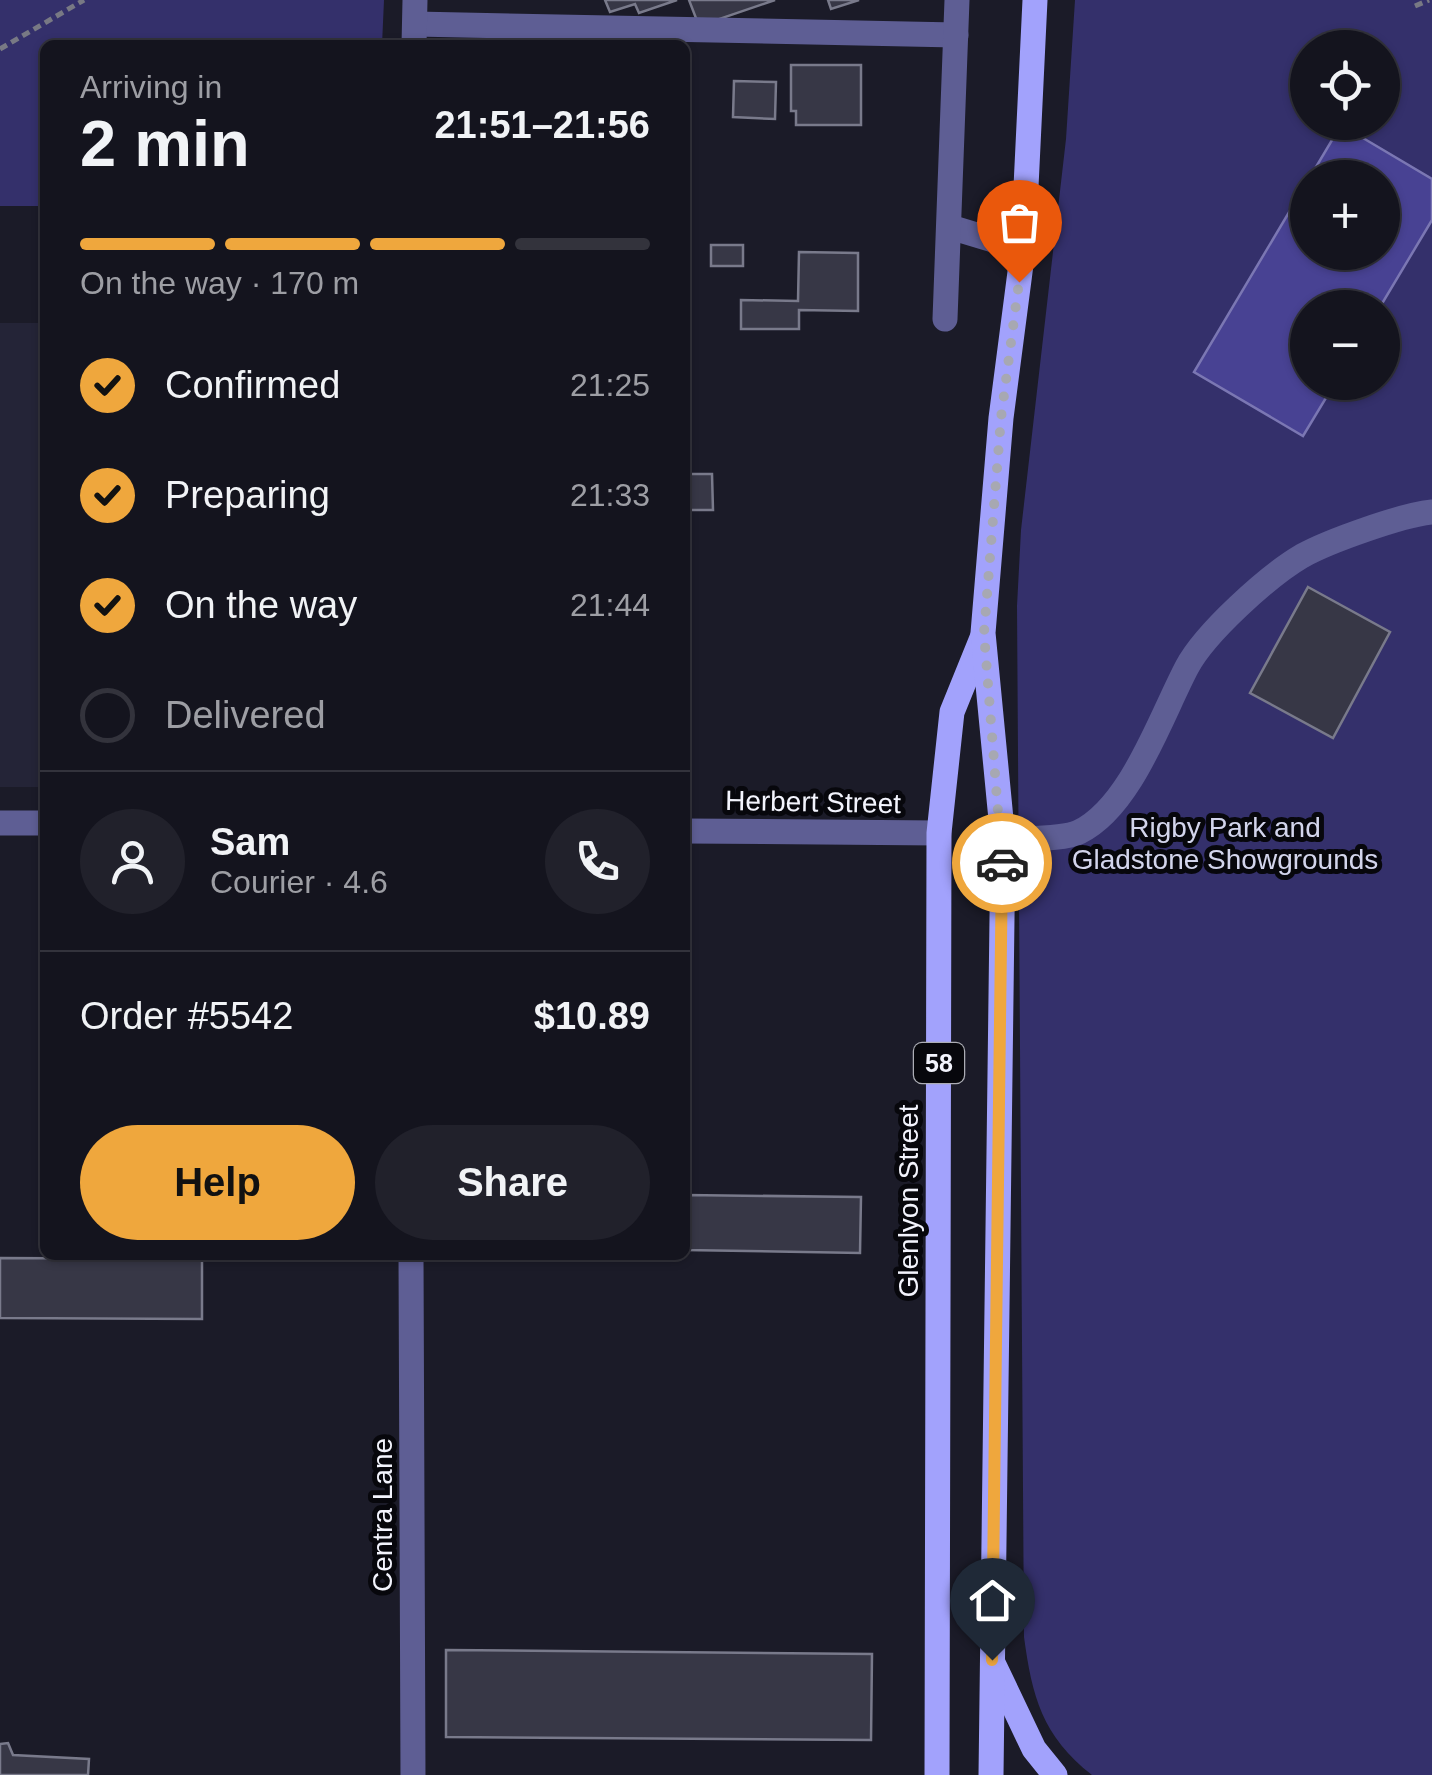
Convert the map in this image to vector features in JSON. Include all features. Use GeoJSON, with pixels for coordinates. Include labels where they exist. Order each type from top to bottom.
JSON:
{"type":"FeatureCollection","features":[{"type":"Feature","properties":{"kind":"main road"},"geometry":{"type":"LineString","coordinates":[[1024,0],[1034,59]]}},
{"type":"Feature","properties":{"kind":"main road","name":"Glenlyon Street"},"geometry":{"type":"LineString","coordinates":[[991,1775],[1003,840],[984,633],[1001,418],[1023,249],[1035,0]]}},
{"type":"Feature","properties":{"kind":"main road"},"geometry":{"type":"LineString","coordinates":[[1034,59],[1048,0]]}},
{"type":"Feature","properties":{"kind":"main road","name":"Glenlyon Street"},"geometry":{"type":"LineString","coordinates":[[937,1775],[940,834],[952,712],[984,633]]}},
{"type":"Feature","properties":{"kind":"main road"},"geometry":{"type":"LineString","coordinates":[[992,1660],[1034,1748],[1055,1775]]}},
{"type":"Feature","properties":{"kind":"street"},"geometry":{"type":"LineString","coordinates":[[945,320],[957,0]]}},
{"type":"Feature","properties":{"kind":"street"},"geometry":{"type":"LineString","coordinates":[[415,23],[956,34]]}},
{"type":"Feature","properties":{"kind":"street"},"geometry":{"type":"LineString","coordinates":[[950,226],[1023,249]]}},
{"type":"Feature","properties":{"kind":"street"},"geometry":{"type":"LineString","coordinates":[[1003,840],[1077,833],[1109,808],[1141,759],[1189,662],[1211,632],[1302,556],[1410,514],[1432,512]]}},
{"type":"Feature","properties":{"kind":"street"},"geometry":{"type":"LineString","coordinates":[[0,823],[40,823]]}},
{"type":"Feature","properties":{"kind":"street","name":"Herbert Street"},"geometry":{"type":"LineString","coordinates":[[690,830],[940,834]]}},
{"type":"Feature","properties":{"kind":"street","name":"Centra Lane"},"geometry":{"type":"LineString","coordinates":[[410,1260],[412,1775]]}},
{"type":"Feature","properties":{"kind":"path"},"geometry":{"type":"LineString","coordinates":[[0,50],[84,0]]}},
{"type":"Feature","properties":{"kind":"path"},"geometry":{"type":"LineString","coordinates":[[1415,6],[1430,0]]}},
{"type":"Feature","properties":{"kind":"shaded area"},"geometry":{"type":"Polygon","coordinates":[[[1332,140],[1366,140],[1400,160],[1320,160],[1332,140]]]}},
{"type":"Feature","properties":{"kind":"shaded area"},"geometry":{"type":"Polygon","coordinates":[[[1400,160],[1432,179],[1432,220],[1390,290],[1290,290],[1290,400],[1325,400],[1303,436],[1194,372],[1290,211],[1290,270],[1400,270],[1400,160]]]}},
{"type":"Feature","properties":{"kind":"shaded area"},"geometry":{"type":"Polygon","coordinates":[[[0,323],[40,323],[40,787],[0,787],[0,323]]]}},
{"type":"Feature","properties":{"kind":"green space"},"geometry":{"type":"Polygon","coordinates":[[[0,0],[384,0],[382,40],[40,40],[40,206],[0,206],[0,0]]]}},
{"type":"Feature","properties":{"kind":"green space","name":"Rigby Park and Gladstone Showgrounds"},"geometry":{"type":"Polygon","coordinates":[[[1075,0],[1432,0],[1432,1775],[1092,1775],[1061,1745],[1036,1696],[1024,1637],[1017,606],[1021,530],[1066,139],[1075,0]]]}},
{"type":"Feature","properties":{"kind":"building"},"geometry":{"type":"Polygon","coordinates":[[[605,0],[677,0],[639,13],[635,4],[610,12],[605,0]]]}},
{"type":"Feature","properties":{"kind":"building"},"geometry":{"type":"Polygon","coordinates":[[[689,0],[775,0],[699,26],[689,0]]]}},
{"type":"Feature","properties":{"kind":"building"},"geometry":{"type":"Polygon","coordinates":[[[828,0],[859,0],[831,9],[828,0]]]}},
{"type":"Feature","properties":{"kind":"building"},"geometry":{"type":"Polygon","coordinates":[[[791,65],[861,65],[861,125],[796,125],[796,111],[791,111],[791,65]]]}},
{"type":"Feature","properties":{"kind":"building"},"geometry":{"type":"Polygon","coordinates":[[[734,81],[776,82],[775,119],[733,117],[734,81]]]}},
{"type":"Feature","properties":{"kind":"building"},"geometry":{"type":"Polygon","coordinates":[[[711,245],[743,245],[743,266],[711,266],[711,245]]]}},
{"type":"Feature","properties":{"kind":"building"},"geometry":{"type":"Polygon","coordinates":[[[799,252],[858,253],[858,311],[799,310],[799,329],[741,329],[741,300],[798,301],[799,252]]]}},
{"type":"Feature","properties":{"kind":"building"},"geometry":{"type":"Polygon","coordinates":[[[690,474],[712,474],[713,510],[690,510],[690,474]]]}},
{"type":"Feature","properties":{"kind":"building"},"geometry":{"type":"Polygon","coordinates":[[[1308,587],[1390,632],[1333,738],[1250,693],[1308,587]]]}},
{"type":"Feature","properties":{"kind":"building"},"geometry":{"type":"Polygon","coordinates":[[[690,1195],[861,1197],[860,1253],[690,1250],[690,1195]]]}},
{"type":"Feature","properties":{"kind":"building"},"geometry":{"type":"Polygon","coordinates":[[[0,1258],[202,1260],[202,1319],[0,1318],[0,1258]]]}},
{"type":"Feature","properties":{"kind":"building"},"geometry":{"type":"Polygon","coordinates":[[[446,1650],[872,1654],[871,1740],[446,1737],[446,1650]]]}},
{"type":"Feature","properties":{"kind":"building"},"geometry":{"type":"Polygon","coordinates":[[[8,1743],[13,1755],[89,1759],[88,1775],[0,1775],[0,1744],[8,1743]]]}},
{"type":"Feature","properties":{"kind":"way so far"},"geometry":{"type":"LineString","coordinates":[[1002,863],[984,633],[1001,418],[1019,282]]}},
{"type":"Feature","properties":{"kind":"route"},"geometry":{"type":"LineString","coordinates":[[992,1660],[1002,863]]}}]}
